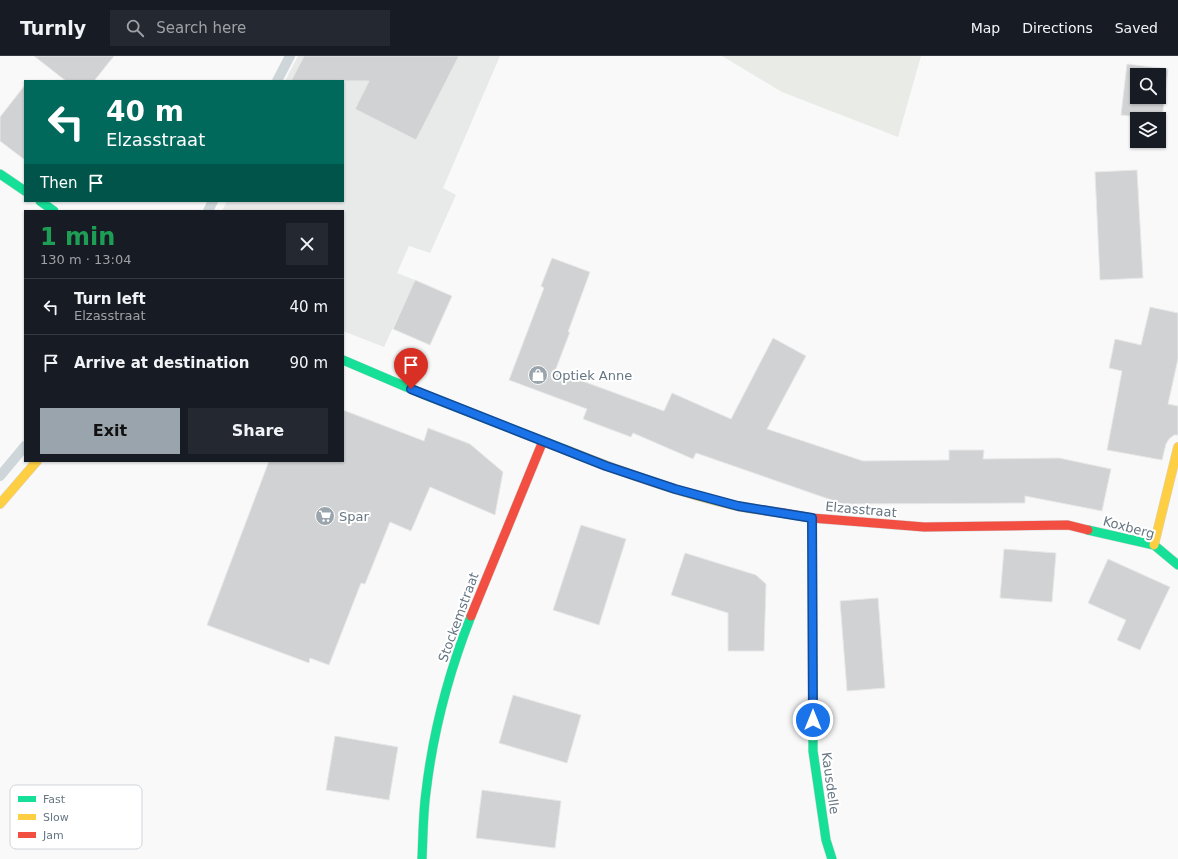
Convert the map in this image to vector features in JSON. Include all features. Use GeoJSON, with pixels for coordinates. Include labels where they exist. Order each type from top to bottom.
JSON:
{"type":"FeatureCollection","features":[{"type":"Feature","properties":{"kind":"street"},"geometry":{"type":"LineString","coordinates":[[0,174],[24,190]]}},
{"type":"Feature","properties":{"kind":"street"},"geometry":{"type":"LineString","coordinates":[[41,202],[53,210]]}},
{"type":"Feature","properties":{"kind":"street","name":"Elzasstraat"},"geometry":{"type":"LineString","coordinates":[[344,360],[425,395],[606,466],[675,489],[738,506],[812,518],[924,527],[1068,526]]}},
{"type":"Feature","properties":{"kind":"street","name":"Stockemstraat"},"geometry":{"type":"LineString","coordinates":[[422,859],[426,792],[438,722],[460,644],[543,441]]}},
{"type":"Feature","properties":{"kind":"street"},"geometry":{"type":"LineString","coordinates":[[1154,545],[1178,447]]}},
{"type":"Feature","properties":{"kind":"street"},"geometry":{"type":"LineString","coordinates":[[0,504],[36,462]]}},
{"type":"Feature","properties":{"kind":"street","name":"Kausdelle"},"geometry":{"type":"LineString","coordinates":[[812,518],[813,751],[826,840],[832,859]]}},
{"type":"Feature","properties":{"kind":"street","name":"Koxberg"},"geometry":{"type":"LineString","coordinates":[[1068,526],[1154,545],[1178,565]]}},
{"type":"Feature","properties":{"kind":"shaded area"},"geometry":{"type":"Polygon","coordinates":[[[298,56],[500,56],[443,188],[456,195],[430,253],[409,246],[397,273],[415,280],[384,347],[344,331],[344,210],[222,210],[226,202],[344,202],[344,80],[286,80],[298,56]]]}},
{"type":"Feature","properties":{"kind":"shaded area"},"geometry":{"type":"Polygon","coordinates":[[[722,56],[921,56],[898,137],[782,92],[722,56]]]}},
{"type":"Feature","properties":{"kind":"building"},"geometry":{"type":"Polygon","coordinates":[[[34,56],[114,56],[95,80],[65,80],[34,56]]]}},
{"type":"Feature","properties":{"kind":"building"},"geometry":{"type":"Polygon","coordinates":[[[304,56],[459,56],[416,140],[355,109],[369,81],[292,80],[304,56]]]}},
{"type":"Feature","properties":{"kind":"building"},"geometry":{"type":"Polygon","coordinates":[[[1127,64],[1160,68],[1130,68],[1130,104],[1164,104],[1163,112],[1130,112],[1130,116],[1121,115],[1127,64]]]}},
{"type":"Feature","properties":{"kind":"building"},"geometry":{"type":"Polygon","coordinates":[[[1166,69],[1168,69],[1166,86],[1166,69]]]}},
{"type":"Feature","properties":{"kind":"building"},"geometry":{"type":"Polygon","coordinates":[[[24,86],[24,159],[0,141],[0,117],[24,86]]]}},
{"type":"Feature","properties":{"kind":"building"},"geometry":{"type":"Polygon","coordinates":[[[1137,170],[1143,278],[1100,280],[1095,172],[1137,170]]]}},
{"type":"Feature","properties":{"kind":"building"},"geometry":{"type":"Polygon","coordinates":[[[552,258],[590,272],[555,371],[664,411],[672,393],[731,419],[773,338],[806,356],[767,429],[863,461],[949,460],[949,450],[984,450],[983,459],[1059,458],[1111,469],[1102,511],[1025,496],[1025,503],[843,504],[696,453],[693,459],[633,433],[631,437],[583,419],[587,409],[509,380],[544,288],[541,286],[552,258]]]}},
{"type":"Feature","properties":{"kind":"building"},"geometry":{"type":"Polygon","coordinates":[[[415,280],[452,296],[430,345],[393,329],[415,280]]]}},
{"type":"Feature","properties":{"kind":"building"},"geometry":{"type":"Polygon","coordinates":[[[1150,307],[1178,313],[1178,359],[1168,404],[1178,406],[1178,435],[1174,435],[1169,439],[1166,444],[1162,460],[1107,450],[1122,371],[1109,368],[1115,339],[1141,345],[1150,307]]]}},
{"type":"Feature","properties":{"kind":"building"},"geometry":{"type":"Polygon","coordinates":[[[344,410],[424,441],[428,428],[470,444],[503,472],[495,515],[430,487],[411,531],[390,522],[365,584],[361,583],[329,665],[310,658],[309,663],[207,625],[269,462],[344,462],[344,410]]]}},
{"type":"Feature","properties":{"kind":"building"},"geometry":{"type":"Polygon","coordinates":[[[581,525],[626,539],[599,625],[553,610],[581,525]]]}},
{"type":"Feature","properties":{"kind":"building"},"geometry":{"type":"Polygon","coordinates":[[[1004,549],[1056,553],[1052,602],[1000,598],[1004,549]]]}},
{"type":"Feature","properties":{"kind":"building"},"geometry":{"type":"Polygon","coordinates":[[[685,553],[756,575],[766,584],[764,651],[728,651],[728,613],[671,595],[685,553]]]}},
{"type":"Feature","properties":{"kind":"building"},"geometry":{"type":"Polygon","coordinates":[[[1108,559],[1170,587],[1140,650],[1117,640],[1126,620],[1088,603],[1108,559]]]}},
{"type":"Feature","properties":{"kind":"building"},"geometry":{"type":"Polygon","coordinates":[[[878,598],[885,688],[847,691],[840,601],[878,598]]]}},
{"type":"Feature","properties":{"kind":"building"},"geometry":{"type":"Polygon","coordinates":[[[513,695],[581,715],[567,763],[499,743],[513,695]]]}},
{"type":"Feature","properties":{"kind":"building"},"geometry":{"type":"Polygon","coordinates":[[[335,736],[398,747],[389,800],[326,790],[335,736]]]}},
{"type":"Feature","properties":{"kind":"building"},"geometry":{"type":"Polygon","coordinates":[[[482,790],[561,801],[555,848],[476,838],[482,790]]]}},
{"type":"Feature","properties":{"kind":"waterway"},"geometry":{"type":"LineString","coordinates":[[278,80],[290,56]]}},
{"type":"Feature","properties":{"kind":"waterway"},"geometry":{"type":"LineString","coordinates":[[208,210],[212,202]]}},
{"type":"Feature","properties":{"kind":"waterway"},"geometry":{"type":"LineString","coordinates":[[0,476],[24,447]]}},
{"type":"Feature","properties":{"kind":"traffic: fast"},"geometry":{"type":"LineString","coordinates":[[0,174],[24,190]]}},
{"type":"Feature","properties":{"kind":"traffic: fast"},"geometry":{"type":"LineString","coordinates":[[41,202],[53,210]]}},
{"type":"Feature","properties":{"kind":"traffic: fast"},"geometry":{"type":"LineString","coordinates":[[344,360],[425,395],[569,451]]}},
{"type":"Feature","properties":{"kind":"traffic: fast"},"geometry":{"type":"LineString","coordinates":[[1088,530],[1154,545],[1178,565]]}},
{"type":"Feature","properties":{"kind":"traffic: fast"},"geometry":{"type":"LineString","coordinates":[[422,859],[425,800],[433,747],[449,680],[471,616]]}},
{"type":"Feature","properties":{"kind":"traffic: fast"},"geometry":{"type":"LineString","coordinates":[[813,707],[813,751],[826,840],[832,859]]}},
{"type":"Feature","properties":{"kind":"traffic: slow"},"geometry":{"type":"LineString","coordinates":[[1154,545],[1178,447]]}},
{"type":"Feature","properties":{"kind":"traffic: slow"},"geometry":{"type":"LineString","coordinates":[[569,451],[631,475],[673,489],[737,506],[783,513]]}},
{"type":"Feature","properties":{"kind":"traffic: slow"},"geometry":{"type":"LineString","coordinates":[[0,504],[36,462]]}},
{"type":"Feature","properties":{"kind":"traffic: slow"},"geometry":{"type":"LineString","coordinates":[[812,518],[813,707]]}},
{"type":"Feature","properties":{"kind":"traffic: jam"},"geometry":{"type":"LineString","coordinates":[[471,616],[543,441]]}},
{"type":"Feature","properties":{"kind":"traffic: jam"},"geometry":{"type":"LineString","coordinates":[[783,513],[812,518],[924,527],[1068,525],[1088,530]]}},
{"type":"Feature","properties":{"kind":"place","name":"Optiek Anne"},"geometry":{"type":"Point","coordinates":[538,375]}},
{"type":"Feature","properties":{"kind":"place","name":"Spar"},"geometry":{"type":"Point","coordinates":[325,516]}},
{"type":"Feature","properties":{"kind":"route"},"geometry":{"type":"LineString","coordinates":[[411,389],[606,466],[675,489],[738,506],[812,518],[813,720]]}}]}
